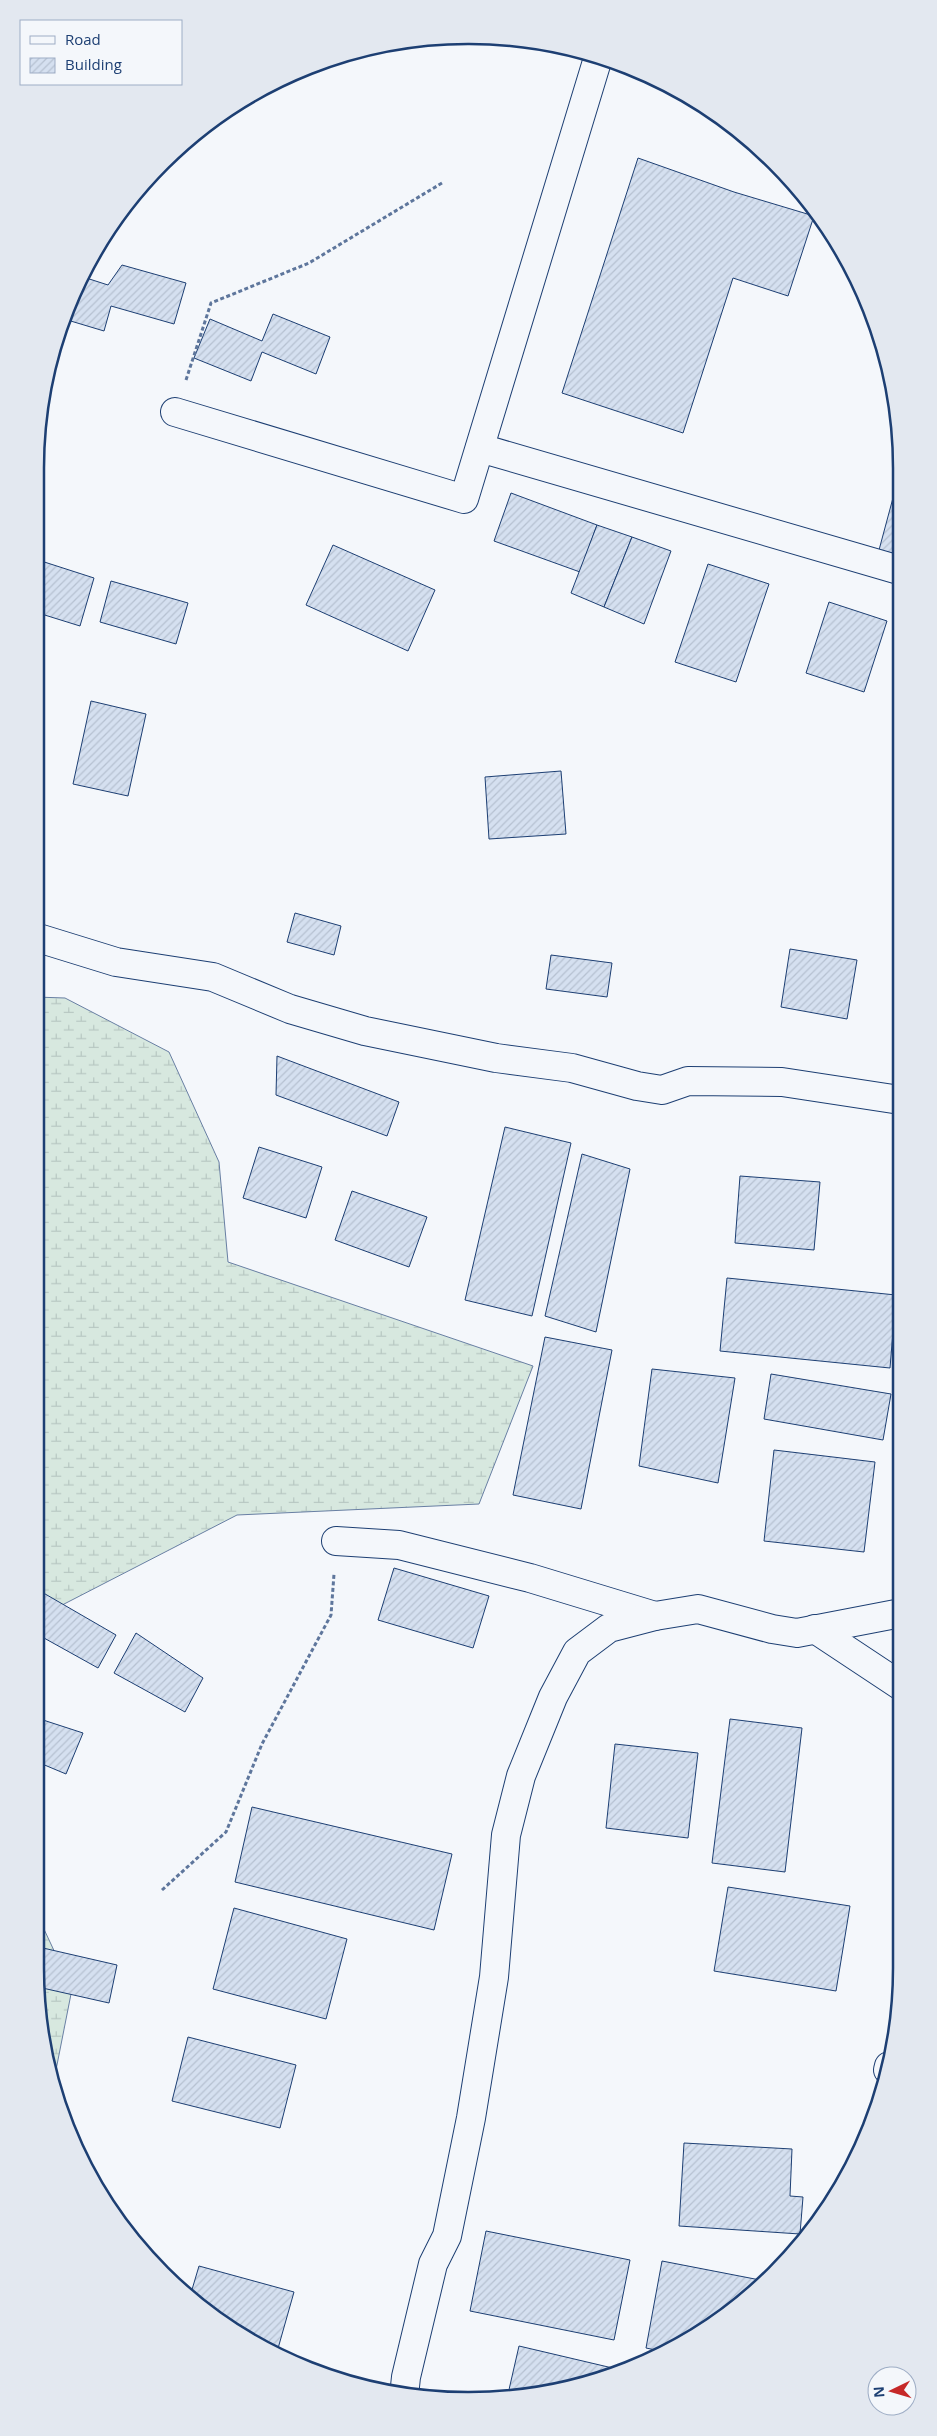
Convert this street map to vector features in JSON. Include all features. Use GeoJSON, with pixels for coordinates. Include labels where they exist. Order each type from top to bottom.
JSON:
{"type":"FeatureCollection","features":[{"type":"Feature","properties":{"kind":"street"},"geometry":{"type":"LineString","coordinates":[[175,412],[464,499],[596,63]]}},
{"type":"Feature","properties":{"kind":"street"},"geometry":{"type":"LineString","coordinates":[[480,448],[893,568]]}},
{"type":"Feature","properties":{"kind":"street"},"geometry":{"type":"LineString","coordinates":[[44,940],[116,962],[213,977],[290,1009],[366,1031],[496,1058],[572,1068],[637,1086],[662,1090],[688,1081],[782,1082],[893,1099]]}},
{"type":"Feature","properties":{"kind":"street"},"geometry":{"type":"LineString","coordinates":[[336,1540],[399,1545],[530,1578],[655,1616]]}},
{"type":"Feature","properties":{"kind":"street"},"geometry":{"type":"LineString","coordinates":[[405,2387],[433,2264],[447,2236],[471,2118],[494,1977],[506,1835],[521,1776],[553,1697],[577,1652],[609,1628],[655,1616],[698,1609],[797,1633],[893,1614]]}},
{"type":"Feature","properties":{"kind":"street"},"geometry":{"type":"LineString","coordinates":[[815,1629],[893,1681]]}},
{"type":"Feature","properties":{"kind":"path"},"geometry":{"type":"LineString","coordinates":[[175,412],[211,303],[309,263],[442,183]]}},
{"type":"Feature","properties":{"kind":"path"},"geometry":{"type":"LineString","coordinates":[[162,1890],[226,1832],[262,1744],[331,1615],[336,1540]]}},
{"type":"Feature","properties":{"kind":"green space"},"geometry":{"type":"Polygon","coordinates":[[[44,997],[65,998],[169,1052],[219,1162],[228,1262],[533,1366],[479,1504],[237,1515],[44,1614],[44,997]]]}},
{"type":"Feature","properties":{"kind":"green space"},"geometry":{"type":"Polygon","coordinates":[[[44,1929],[72,1989],[56,2069],[47,2023],[44,1929]]]}},
{"type":"Feature","properties":{"kind":"building"},"geometry":{"type":"Polygon","coordinates":[[[638,158],[734,192],[808,214],[813,220],[788,296],[733,278],[683,433],[562,393],[638,158]]]}},
{"type":"Feature","properties":{"kind":"building"},"geometry":{"type":"Polygon","coordinates":[[[122,265],[186,283],[174,324],[111,306],[104,331],[70,321],[89,279],[108,285],[122,265]]]}},
{"type":"Feature","properties":{"kind":"building"},"geometry":{"type":"Polygon","coordinates":[[[273,314],[330,337],[316,374],[262,352],[251,381],[194,358],[210,319],[262,341],[273,314]]]}},
{"type":"Feature","properties":{"kind":"building"},"geometry":{"type":"Polygon","coordinates":[[[511,493],[597,525],[580,572],[494,541],[511,493]]]}},
{"type":"Feature","properties":{"kind":"building"},"geometry":{"type":"Polygon","coordinates":[[[893,498],[893,554],[879,550],[893,498]]]}},
{"type":"Feature","properties":{"kind":"building"},"geometry":{"type":"Polygon","coordinates":[[[597,525],[632,537],[604,607],[571,593],[597,525]]]}},
{"type":"Feature","properties":{"kind":"building"},"geometry":{"type":"Polygon","coordinates":[[[632,537],[671,551],[644,624],[604,607],[632,537]]]}},
{"type":"Feature","properties":{"kind":"building"},"geometry":{"type":"Polygon","coordinates":[[[333,545],[435,590],[408,651],[306,605],[333,545]]]}},
{"type":"Feature","properties":{"kind":"building"},"geometry":{"type":"Polygon","coordinates":[[[44,562],[94,578],[80,626],[44,615],[44,562]]]}},
{"type":"Feature","properties":{"kind":"building"},"geometry":{"type":"Polygon","coordinates":[[[708,564],[769,584],[736,682],[675,662],[708,564]]]}},
{"type":"Feature","properties":{"kind":"building"},"geometry":{"type":"Polygon","coordinates":[[[111,581],[188,603],[176,644],[100,622],[111,581]]]}},
{"type":"Feature","properties":{"kind":"building"},"geometry":{"type":"Polygon","coordinates":[[[829,602],[887,621],[864,692],[806,673],[829,602]]]}},
{"type":"Feature","properties":{"kind":"building"},"geometry":{"type":"Polygon","coordinates":[[[91,701],[146,714],[128,796],[73,784],[91,701]]]}},
{"type":"Feature","properties":{"kind":"building"},"geometry":{"type":"Polygon","coordinates":[[[561,771],[566,834],[489,839],[485,777],[561,771]]]}},
{"type":"Feature","properties":{"kind":"building"},"geometry":{"type":"Polygon","coordinates":[[[295,913],[341,926],[334,955],[287,942],[295,913]]]}},
{"type":"Feature","properties":{"kind":"building"},"geometry":{"type":"Polygon","coordinates":[[[790,949],[857,960],[847,1019],[781,1007],[790,949]]]}},
{"type":"Feature","properties":{"kind":"building"},"geometry":{"type":"Polygon","coordinates":[[[551,955],[612,963],[607,997],[546,989],[551,955]]]}},
{"type":"Feature","properties":{"kind":"building"},"geometry":{"type":"Polygon","coordinates":[[[277,1056],[399,1102],[387,1136],[276,1095],[277,1056]]]}},
{"type":"Feature","properties":{"kind":"building"},"geometry":{"type":"Polygon","coordinates":[[[505,1127],[571,1143],[532,1316],[465,1300],[505,1127]]]}},
{"type":"Feature","properties":{"kind":"building"},"geometry":{"type":"Polygon","coordinates":[[[259,1147],[322,1167],[306,1218],[243,1198],[259,1147]]]}},
{"type":"Feature","properties":{"kind":"building"},"geometry":{"type":"Polygon","coordinates":[[[582,1154],[630,1169],[596,1332],[545,1316],[582,1154]]]}},
{"type":"Feature","properties":{"kind":"building"},"geometry":{"type":"Polygon","coordinates":[[[740,1176],[820,1182],[814,1250],[735,1243],[740,1176]]]}},
{"type":"Feature","properties":{"kind":"building"},"geometry":{"type":"Polygon","coordinates":[[[352,1191],[427,1217],[409,1267],[335,1240],[352,1191]]]}},
{"type":"Feature","properties":{"kind":"building"},"geometry":{"type":"Polygon","coordinates":[[[727,1278],[893,1295],[893,1332],[890,1368],[720,1351],[727,1278]]]}},
{"type":"Feature","properties":{"kind":"building"},"geometry":{"type":"Polygon","coordinates":[[[545,1337],[612,1350],[581,1509],[513,1495],[545,1337]]]}},
{"type":"Feature","properties":{"kind":"building"},"geometry":{"type":"Polygon","coordinates":[[[652,1369],[735,1378],[718,1483],[639,1466],[652,1369]]]}},
{"type":"Feature","properties":{"kind":"building"},"geometry":{"type":"Polygon","coordinates":[[[771,1374],[891,1394],[883,1440],[764,1419],[771,1374]]]}},
{"type":"Feature","properties":{"kind":"building"},"geometry":{"type":"Polygon","coordinates":[[[774,1450],[875,1462],[864,1552],[764,1541],[774,1450]]]}},
{"type":"Feature","properties":{"kind":"building"},"geometry":{"type":"Polygon","coordinates":[[[394,1568],[489,1596],[473,1648],[378,1620],[394,1568]]]}},
{"type":"Feature","properties":{"kind":"building"},"geometry":{"type":"Polygon","coordinates":[[[44,1593],[116,1635],[98,1668],[44,1638],[44,1593]]]}},
{"type":"Feature","properties":{"kind":"building"},"geometry":{"type":"Polygon","coordinates":[[[136,1633],[203,1678],[185,1712],[114,1673],[136,1633]]]}},
{"type":"Feature","properties":{"kind":"building"},"geometry":{"type":"Polygon","coordinates":[[[730,1719],[802,1728],[785,1872],[712,1863],[730,1719]]]}},
{"type":"Feature","properties":{"kind":"building"},"geometry":{"type":"Polygon","coordinates":[[[44,1720],[83,1733],[66,1774],[44,1765],[44,1720]]]}},
{"type":"Feature","properties":{"kind":"building"},"geometry":{"type":"Polygon","coordinates":[[[615,1744],[698,1753],[688,1838],[606,1828],[615,1744]]]}},
{"type":"Feature","properties":{"kind":"building"},"geometry":{"type":"Polygon","coordinates":[[[252,1807],[452,1854],[434,1930],[235,1882],[252,1807]]]}},
{"type":"Feature","properties":{"kind":"building"},"geometry":{"type":"Polygon","coordinates":[[[728,1887],[850,1906],[836,1991],[714,1971],[728,1887]]]}},
{"type":"Feature","properties":{"kind":"building"},"geometry":{"type":"Polygon","coordinates":[[[234,1908],[347,1939],[326,2019],[213,1989],[234,1908]]]}},
{"type":"Feature","properties":{"kind":"building"},"geometry":{"type":"Polygon","coordinates":[[[44,1948],[117,1965],[109,2003],[45,1989],[44,1948]]]}},
{"type":"Feature","properties":{"kind":"building"},"geometry":{"type":"Polygon","coordinates":[[[188,2037],[296,2065],[280,2128],[172,2101],[188,2037]]]}},
{"type":"Feature","properties":{"kind":"building"},"geometry":{"type":"Polygon","coordinates":[[[684,2143],[792,2149],[790,2196],[803,2197],[799,2234],[679,2226],[684,2143]]]}},
{"type":"Feature","properties":{"kind":"building"},"geometry":{"type":"Polygon","coordinates":[[[486,2231],[630,2260],[614,2340],[470,2311],[486,2231]]]}},
{"type":"Feature","properties":{"kind":"building"},"geometry":{"type":"Polygon","coordinates":[[[662,2261],[757,2279],[704,2321],[653,2349],[646,2348],[662,2261]]]}},
{"type":"Feature","properties":{"kind":"building"},"geometry":{"type":"Polygon","coordinates":[[[199,2266],[294,2292],[279,2347],[233,2321],[192,2290],[199,2266]]]}},
{"type":"Feature","properties":{"kind":"building"},"geometry":{"type":"Polygon","coordinates":[[[519,2346],[611,2368],[551,2384],[509,2390],[519,2346]]]}}]}
